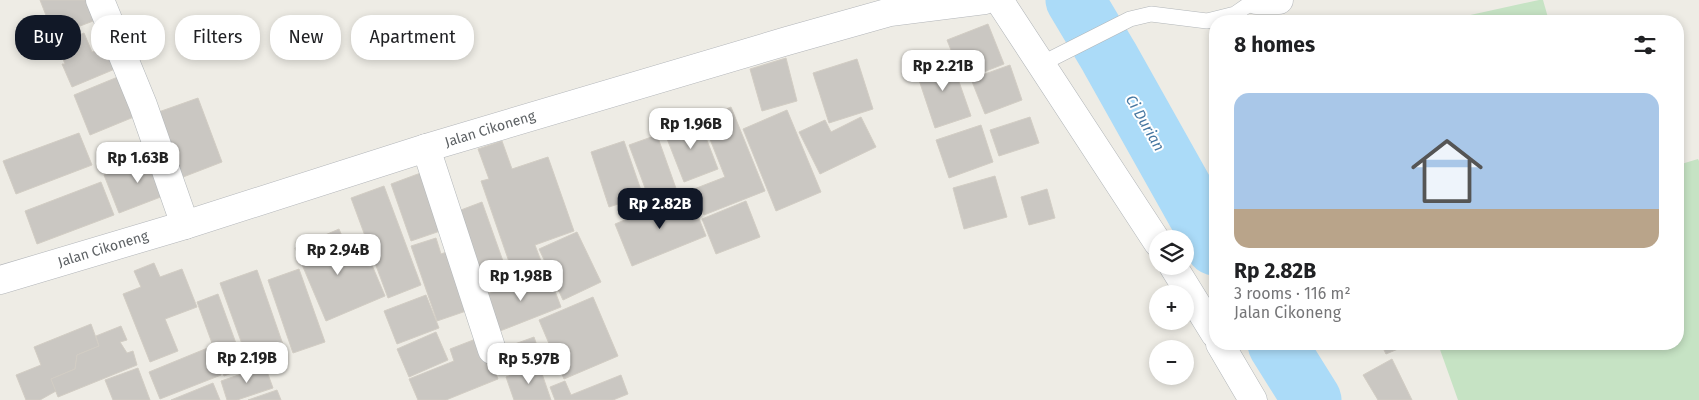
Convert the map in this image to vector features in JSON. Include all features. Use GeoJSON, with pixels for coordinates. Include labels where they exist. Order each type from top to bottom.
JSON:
{"type":"FeatureCollection","features":[{"type":"Feature","properties":{"kind":"street"},"geometry":{"type":"LineString","coordinates":[[100,0],[143,105],[185,224]]}},
{"type":"Feature","properties":{"kind":"street","name":"Jalan Cikoneng"},"geometry":{"type":"LineString","coordinates":[[0,280],[426,148],[777,43],[890,12],[985,0]]}},
{"type":"Feature","properties":{"kind":"street"},"geometry":{"type":"LineString","coordinates":[[999,0],[1051,59],[1150,230]]}},
{"type":"Feature","properties":{"kind":"street"},"geometry":{"type":"LineString","coordinates":[[1255,0],[1279,0]]}},
{"type":"Feature","properties":{"kind":"street"},"geometry":{"type":"LineString","coordinates":[[426,148],[492,350]]}},
{"type":"Feature","properties":{"kind":"street"},"geometry":{"type":"LineString","coordinates":[[1179,275],[1209,324]]}},
{"type":"Feature","properties":{"kind":"street"},"geometry":{"type":"LineString","coordinates":[[1224,350],[1253,400]]}},
{"type":"Feature","properties":{"kind":"lane"},"geometry":{"type":"LineString","coordinates":[[1231,15],[1255,0]]}},
{"type":"Feature","properties":{"kind":"lane"},"geometry":{"type":"LineString","coordinates":[[1051,59],[1130,19],[1151,14],[1209,20]]}},
{"type":"Feature","properties":{"kind":"green space"},"geometry":{"type":"Polygon","coordinates":[[[1543,0],[1547,15],[1470,15],[1543,0]]]}},
{"type":"Feature","properties":{"kind":"green space"},"geometry":{"type":"Polygon","coordinates":[[[1698,159],[1699,161],[1699,400],[1458,400],[1440,350],[1684,350],[1684,163],[1698,159]]]}},
{"type":"Feature","properties":{"kind":"building"},"geometry":{"type":"Polygon","coordinates":[[[40,0],[94,0],[100,15],[91,15],[91,22],[81,26],[81,15],[46,15],[40,0]]]}},
{"type":"Feature","properties":{"kind":"building"},"geometry":{"type":"Polygon","coordinates":[[[988,24],[1004,64],[963,80],[947,40],[988,24]]]}},
{"type":"Feature","properties":{"kind":"building"},"geometry":{"type":"Polygon","coordinates":[[[84,33],[91,50],[91,60],[111,60],[115,69],[72,87],[62,64],[65,64],[63,60],[81,60],[81,34],[84,33]]]}},
{"type":"Feature","properties":{"kind":"building"},"geometry":{"type":"Polygon","coordinates":[[[950,56],[971,116],[935,128],[915,68],[950,56]]]}},
{"type":"Feature","properties":{"kind":"building"},"geometry":{"type":"Polygon","coordinates":[[[786,58],[797,101],[762,111],[750,69],[786,58]]]}},
{"type":"Feature","properties":{"kind":"building"},"geometry":{"type":"Polygon","coordinates":[[[857,59],[873,109],[829,123],[813,73],[857,59]]]}},
{"type":"Feature","properties":{"kind":"building"},"geometry":{"type":"Polygon","coordinates":[[[1010,65],[1022,100],[985,114],[971,79],[1010,65]]]}},
{"type":"Feature","properties":{"kind":"building"},"geometry":{"type":"Polygon","coordinates":[[[125,74],[141,114],[90,135],[74,95],[125,74]]]}},
{"type":"Feature","properties":{"kind":"building"},"geometry":{"type":"Polygon","coordinates":[[[198,98],[222,162],[178,179],[153,114],[198,98]]]}},
{"type":"Feature","properties":{"kind":"building"},"geometry":{"type":"Polygon","coordinates":[[[731,107],[765,191],[704,215],[694,189],[725,177],[702,119],[731,107]]]}},
{"type":"Feature","properties":{"kind":"building"},"geometry":{"type":"Polygon","coordinates":[[[787,110],[821,192],[776,211],[743,129],[787,110]]]}},
{"type":"Feature","properties":{"kind":"building"},"geometry":{"type":"Polygon","coordinates":[[[698,117],[718,169],[684,182],[664,131],[698,117]]]}},
{"type":"Feature","properties":{"kind":"building"},"geometry":{"type":"Polygon","coordinates":[[[861,117],[876,147],[820,174],[799,132],[825,120],[831,132],[861,117]]]}},
{"type":"Feature","properties":{"kind":"building"},"geometry":{"type":"Polygon","coordinates":[[[1030,117],[1039,143],[999,156],[990,130],[1030,117]]]}},
{"type":"Feature","properties":{"kind":"building"},"geometry":{"type":"Polygon","coordinates":[[[981,125],[993,162],[949,178],[936,140],[981,125]]]}},
{"type":"Feature","properties":{"kind":"building"},"geometry":{"type":"Polygon","coordinates":[[[79,133],[92,165],[16,194],[3,161],[79,133]]]}},
{"type":"Feature","properties":{"kind":"building"},"geometry":{"type":"Polygon","coordinates":[[[657,135],[678,194],[651,204],[629,145],[657,135]]]}},
{"type":"Feature","properties":{"kind":"building"},"geometry":{"type":"Polygon","coordinates":[[[502,141],[512,169],[548,157],[574,231],[535,245],[544,269],[515,279],[481,181],[489,179],[478,149],[502,141]]]}},
{"type":"Feature","properties":{"kind":"building"},"geometry":{"type":"Polygon","coordinates":[[[624,141],[643,196],[609,207],[591,152],[624,141]]]}},
{"type":"Feature","properties":{"kind":"building"},"geometry":{"type":"Polygon","coordinates":[[[157,155],[171,193],[119,213],[104,175],[157,155]]]}},
{"type":"Feature","properties":{"kind":"building"},"geometry":{"type":"Polygon","coordinates":[[[426,171],[446,229],[411,241],[391,184],[426,171]]]}},
{"type":"Feature","properties":{"kind":"building"},"geometry":{"type":"Polygon","coordinates":[[[995,176],[1007,217],[964,229],[953,188],[995,176]]]}},
{"type":"Feature","properties":{"kind":"building"},"geometry":{"type":"Polygon","coordinates":[[[101,182],[114,215],[37,244],[25,211],[101,182]]]}},
{"type":"Feature","properties":{"kind":"building"},"geometry":{"type":"Polygon","coordinates":[[[384,186],[421,285],[388,298],[351,198],[384,186]]]}},
{"type":"Feature","properties":{"kind":"building"},"geometry":{"type":"Polygon","coordinates":[[[1047,189],[1055,218],[1029,225],[1021,197],[1047,189]]]}},
{"type":"Feature","properties":{"kind":"building"},"geometry":{"type":"Polygon","coordinates":[[[689,194],[706,236],[632,266],[615,224],[689,194]]]}},
{"type":"Feature","properties":{"kind":"building"},"geometry":{"type":"Polygon","coordinates":[[[746,201],[760,237],[716,254],[702,219],[746,201]]]}},
{"type":"Feature","properties":{"kind":"building"},"geometry":{"type":"Polygon","coordinates":[[[482,202],[509,278],[481,289],[453,213],[482,202]]]}},
{"type":"Feature","properties":{"kind":"building"},"geometry":{"type":"Polygon","coordinates":[[[339,229],[354,264],[369,258],[385,296],[326,321],[295,248],[339,229]]]}},
{"type":"Feature","properties":{"kind":"building"},"geometry":{"type":"Polygon","coordinates":[[[577,232],[601,282],[563,300],[539,249],[577,232]]]}},
{"type":"Feature","properties":{"kind":"building"},"geometry":{"type":"Polygon","coordinates":[[[436,238],[441,254],[452,250],[472,309],[437,321],[411,246],[436,238]]]}},
{"type":"Feature","properties":{"kind":"building"},"geometry":{"type":"Polygon","coordinates":[[[154,263],[160,277],[182,269],[197,307],[165,319],[178,351],[150,362],[123,294],[141,287],[134,271],[154,263]]]}},
{"type":"Feature","properties":{"kind":"building"},"geometry":{"type":"Polygon","coordinates":[[[299,269],[325,342],[293,353],[268,280],[299,269]]]}},
{"type":"Feature","properties":{"kind":"building"},"geometry":{"type":"Polygon","coordinates":[[[257,270],[287,356],[251,369],[220,283],[257,270]]]}},
{"type":"Feature","properties":{"kind":"building"},"geometry":{"type":"Polygon","coordinates":[[[547,270],[561,307],[495,333],[480,297],[547,270]]]}},
{"type":"Feature","properties":{"kind":"building"},"geometry":{"type":"Polygon","coordinates":[[[218,294],[245,368],[224,376],[197,302],[218,294]]]}},
{"type":"Feature","properties":{"kind":"building"},"geometry":{"type":"Polygon","coordinates":[[[426,295],[439,328],[397,344],[384,311],[426,295]]]}},
{"type":"Feature","properties":{"kind":"building"},"geometry":{"type":"Polygon","coordinates":[[[593,297],[618,356],[564,379],[539,320],[593,297]]]}},
{"type":"Feature","properties":{"kind":"building"},"geometry":{"type":"Polygon","coordinates":[[[91,324],[99,346],[77,355],[75,369],[51,379],[56,391],[40,400],[26,400],[16,375],[41,365],[34,347],[91,324]]]}},
{"type":"Feature","properties":{"kind":"building"},"geometry":{"type":"Polygon","coordinates":[[[121,326],[127,340],[120,342],[127,353],[133,351],[137,365],[58,397],[51,379],[75,369],[77,355],[99,346],[96,336],[121,326]]]}},
{"type":"Feature","properties":{"kind":"building"},"geometry":{"type":"Polygon","coordinates":[[[436,332],[448,360],[409,377],[397,349],[436,332]]]}},
{"type":"Feature","properties":{"kind":"building"},"geometry":{"type":"Polygon","coordinates":[[[481,337],[498,379],[446,400],[418,400],[409,379],[454,361],[450,349],[481,337]]]}},
{"type":"Feature","properties":{"kind":"building"},"geometry":{"type":"Polygon","coordinates":[[[534,337],[542,360],[510,372],[501,349],[534,337]]]}},
{"type":"Feature","properties":{"kind":"building"},"geometry":{"type":"Polygon","coordinates":[[[210,347],[221,375],[160,399],[149,372],[210,347]]]}},
{"type":"Feature","properties":{"kind":"building"},"geometry":{"type":"Polygon","coordinates":[[[1384,350],[1396,350],[1386,354],[1384,350]]]}},
{"type":"Feature","properties":{"kind":"building"},"geometry":{"type":"Polygon","coordinates":[[[1392,359],[1412,400],[1378,400],[1363,375],[1392,359]]]}},
{"type":"Feature","properties":{"kind":"building"},"geometry":{"type":"Polygon","coordinates":[[[539,365],[551,400],[514,400],[506,377],[539,365]]]}},
{"type":"Feature","properties":{"kind":"building"},"geometry":{"type":"Polygon","coordinates":[[[265,366],[273,388],[237,400],[227,400],[221,381],[265,366]]]}},
{"type":"Feature","properties":{"kind":"building"},"geometry":{"type":"Polygon","coordinates":[[[138,368],[150,400],[113,400],[105,380],[138,368]]]}},
{"type":"Feature","properties":{"kind":"building"},"geometry":{"type":"Polygon","coordinates":[[[621,375],[628,394],[613,400],[555,400],[550,387],[565,381],[571,395],[621,375]]]}},
{"type":"Feature","properties":{"kind":"building"},"geometry":{"type":"Polygon","coordinates":[[[213,383],[220,400],[171,400],[213,383]]]}},
{"type":"Feature","properties":{"kind":"building"},"geometry":{"type":"Polygon","coordinates":[[[277,390],[281,400],[248,400],[277,390]]]}},
{"type":"Feature","properties":{"kind":"waterway","name":"Ci Durian"},"geometry":{"type":"LineString","coordinates":[[1075,0],[1209,235]]}},
{"type":"Feature","properties":{"kind":"waterway","name":"Ci Durian"},"geometry":{"type":"LineString","coordinates":[[1281,350],[1312,400]]}}]}
